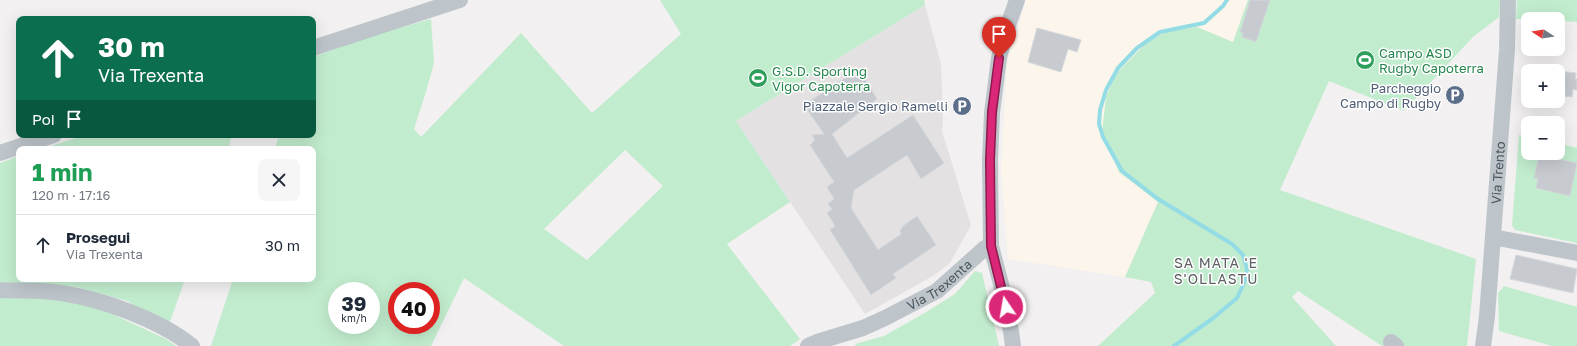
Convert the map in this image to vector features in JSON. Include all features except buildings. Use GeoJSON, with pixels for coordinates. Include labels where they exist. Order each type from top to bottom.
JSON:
{"type":"FeatureCollection","features":[{"type":"Feature","properties":{"kind":"street"},"geometry":{"type":"LineString","coordinates":[[316,47],[460,0]]}},
{"type":"Feature","properties":{"kind":"street"},"geometry":{"type":"LineString","coordinates":[[1013,346],[1001,284],[991,246],[990,160],[992,112],[999,58],[1005,34],[1017,0]]}},
{"type":"Feature","properties":{"kind":"street","name":"Via Trento"},"geometry":{"type":"LineString","coordinates":[[1483,346],[1487,316],[1507,50],[1508,0]]}},
{"type":"Feature","properties":{"kind":"street"},"geometry":{"type":"LineString","coordinates":[[21,146],[45,138]]}},
{"type":"Feature","properties":{"kind":"street"},"geometry":{"type":"LineString","coordinates":[[0,153],[16,148]]}},
{"type":"Feature","properties":{"kind":"street"},"geometry":{"type":"LineString","coordinates":[[1493,237],[1577,253]]}},
{"type":"Feature","properties":{"kind":"street","name":"Via Trexenta"},"geometry":{"type":"LineString","coordinates":[[808,346],[863,328],[937,291],[985,248],[991,246]]}},
{"type":"Feature","properties":{"kind":"street"},"geometry":{"type":"LineString","coordinates":[[0,290],[59,293],[85,297],[105,303],[160,326],[182,337],[192,346]]}},
{"type":"Feature","properties":{"kind":"shaded area"},"geometry":{"type":"Polygon","coordinates":[[[1026,0],[1248,0],[1233,42],[1119,172],[1158,202],[1125,277],[1008,259],[1001,168],[1007,63],[1026,0]]]}},
{"type":"Feature","properties":{"kind":"shaded area"},"geometry":{"type":"Polygon","coordinates":[[[925,5],[941,64],[942,131],[971,225],[950,263],[933,276],[865,314],[736,121],[925,5]]]}},
{"type":"Feature","properties":{"kind":"green space"},"geometry":{"type":"Polygon","coordinates":[[[660,0],[924,0],[925,5],[736,121],[790,202],[727,244],[800,339],[790,346],[564,346],[464,278],[440,327],[440,282],[388,282],[388,334],[437,334],[431,346],[211,346],[232,282],[316,282],[316,146],[276,146],[278,138],[316,138],[316,56],[371,36],[431,19],[434,63],[414,129],[421,137],[521,33],[592,113],[681,34],[660,0]],[[625,150],[544,229],[587,260],[663,186],[625,150]]]}},
{"type":"Feature","properties":{"kind":"green space"},"geometry":{"type":"Polygon","coordinates":[[[1248,0],[1500,0],[1499,17],[1473,37],[1404,111],[1329,81],[1280,190],[1476,259],[1467,346],[1382,346],[1298,291],[1292,297],[1336,346],[1098,346],[1155,293],[1151,282],[1125,277],[1158,202],[1119,172],[1102,132],[1106,97],[1116,74],[1146,43],[1165,32],[1197,27],[1233,42],[1248,0]]]}},
{"type":"Feature","properties":{"kind":"green space"},"geometry":{"type":"Polygon","coordinates":[[[1517,0],[1577,0],[1577,22],[1565,21],[1565,12],[1521,12],[1521,19],[1516,19],[1517,0]]]}},
{"type":"Feature","properties":{"kind":"green space"},"geometry":{"type":"Polygon","coordinates":[[[1519,135],[1521,135],[1521,160],[1565,160],[1565,145],[1577,148],[1577,243],[1515,230],[1512,225],[1519,135]]]}},
{"type":"Feature","properties":{"kind":"green space"},"geometry":{"type":"Polygon","coordinates":[[[76,138],[231,138],[229,146],[51,146],[76,138]]]}},
{"type":"Feature","properties":{"kind":"green space"},"geometry":{"type":"Polygon","coordinates":[[[16,157],[16,282],[184,282],[170,322],[144,311],[127,301],[76,287],[0,282],[0,163],[16,157]]]}},
{"type":"Feature","properties":{"kind":"green space"},"geometry":{"type":"Polygon","coordinates":[[[975,271],[982,273],[999,346],[856,346],[855,344],[884,336],[955,294],[975,271]]]}},
{"type":"Feature","properties":{"kind":"green space"},"geometry":{"type":"Polygon","coordinates":[[[1504,286],[1577,307],[1577,346],[1552,346],[1499,331],[1498,293],[1504,286]]]}},
{"type":"Feature","properties":{"kind":"green space"},"geometry":{"type":"Polygon","coordinates":[[[0,297],[65,297],[112,314],[166,339],[176,346],[0,346],[0,297]]]}},
{"type":"Feature","properties":{"kind":"waterway"},"geometry":{"type":"LineString","coordinates":[[1174,346],[1212,319],[1237,298],[1244,283],[1247,269],[1243,255],[1232,244],[1158,199],[1122,171],[1103,137],[1099,124],[1100,110],[1106,90],[1118,68],[1137,48],[1160,32],[1204,23],[1223,6],[1227,0]]}},
{"type":"Feature","properties":{"kind":"place","name":"Campo ASD Rugby Capoterra"},"geometry":{"type":"Point","coordinates":[1365,60]}},
{"type":"Feature","properties":{"kind":"place","name":"G.S.D. Sporting Vigor Capoterra"},"geometry":{"type":"Point","coordinates":[758,78]}},
{"type":"Feature","properties":{"kind":"place","name":"Parcheggio Campo di Rugby"},"geometry":{"type":"Point","coordinates":[1455,95]}},
{"type":"Feature","properties":{"kind":"place","name":"Piazzale Sergio Ramelli"},"geometry":{"type":"Point","coordinates":[962,106]}},
{"type":"Feature","properties":{"kind":"district","name":"SA MATA 'E S'OLLASTU"},"geometry":{"type":"Point","coordinates":[1216,270]}},
{"type":"Feature","properties":{"kind":"route"},"geometry":{"type":"LineString","coordinates":[[999,58],[992,112],[990,160],[991,246],[1006,307]]}}]}
